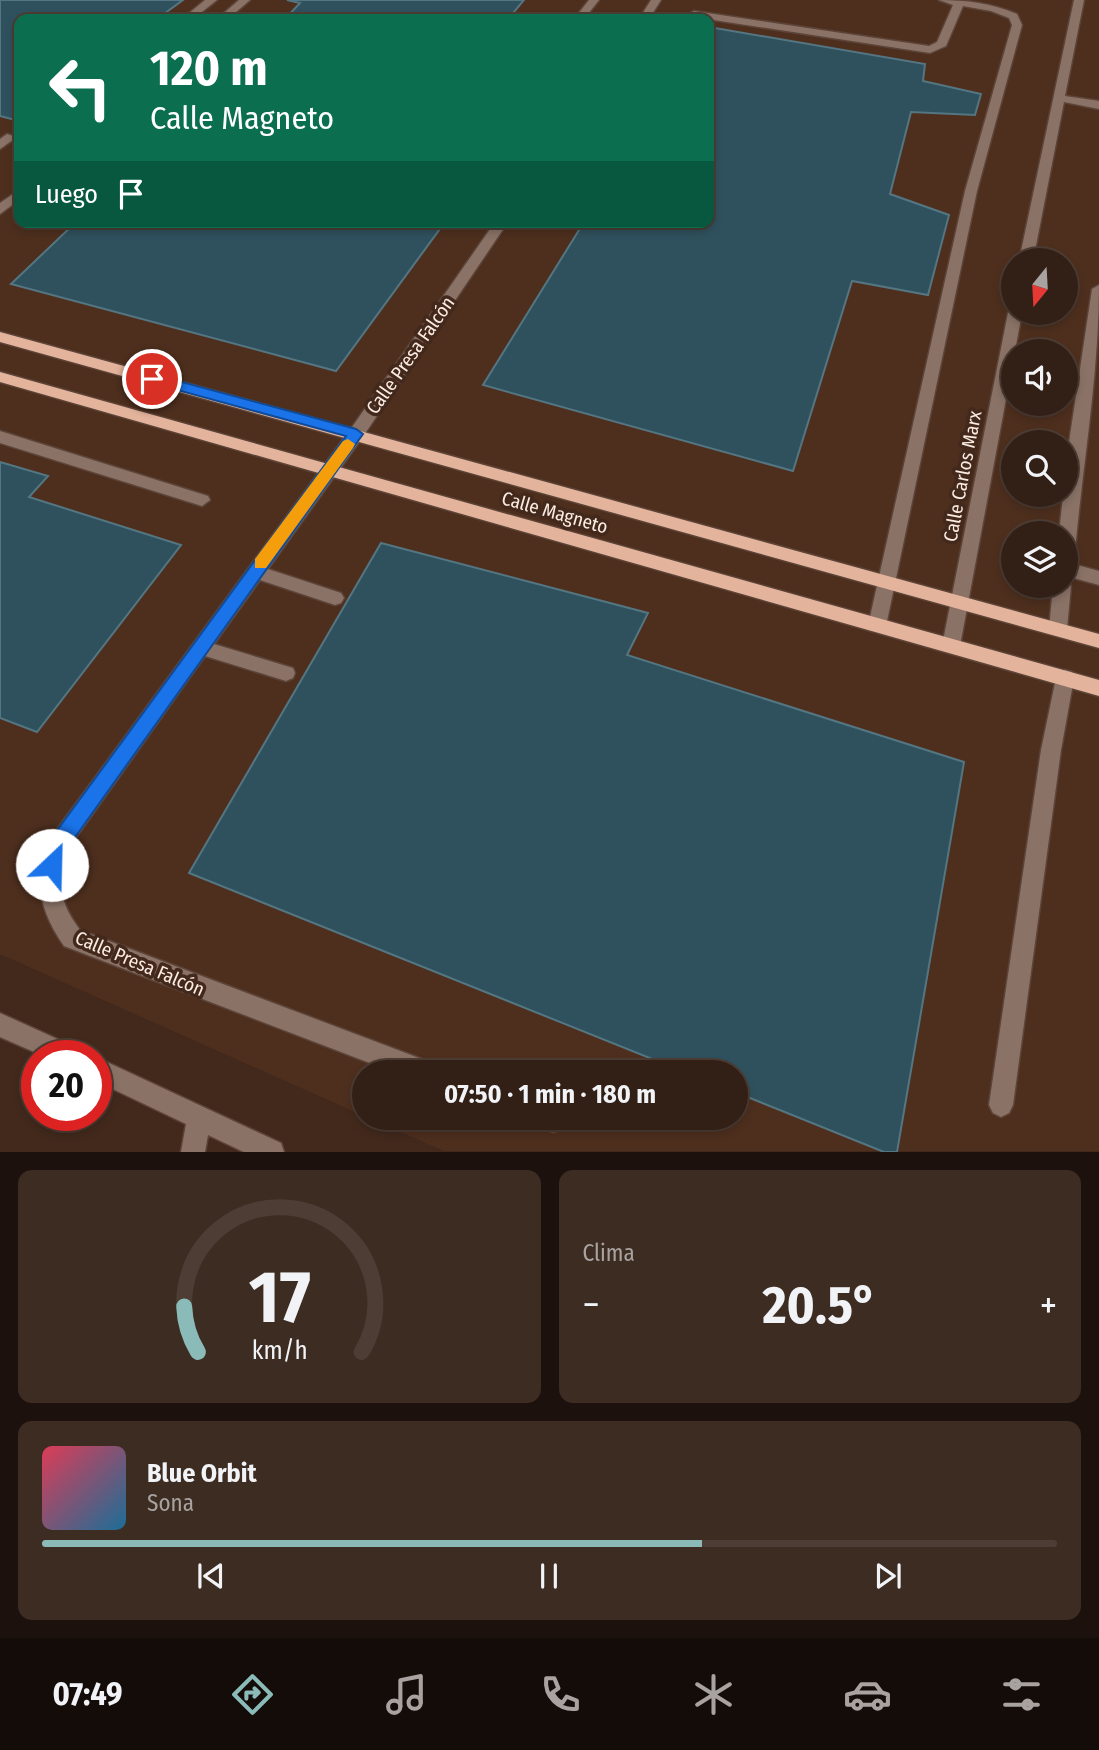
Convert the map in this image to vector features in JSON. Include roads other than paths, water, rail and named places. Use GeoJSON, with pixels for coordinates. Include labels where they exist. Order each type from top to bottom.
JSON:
{"type":"FeatureCollection","features":[{"type":"Feature","properties":{"kind":"main road","name":"Calle Magneto"},"geometry":{"type":"LineString","coordinates":[[0,337],[1099,641]]}},
{"type":"Feature","properties":{"kind":"main road","name":"Calle Magneto"},"geometry":{"type":"LineString","coordinates":[[0,377],[1099,688]]}},
{"type":"Feature","properties":{"kind":"street"},"geometry":{"type":"LineString","coordinates":[[194,14],[212,0]]}},
{"type":"Feature","properties":{"kind":"street"},"geometry":{"type":"LineString","coordinates":[[228,14],[244,0]]}},
{"type":"Feature","properties":{"kind":"street"},"geometry":{"type":"LineString","coordinates":[[583,14],[594,0]]}},
{"type":"Feature","properties":{"kind":"street"},"geometry":{"type":"LineString","coordinates":[[877,626],[971,191],[1017,26],[1013,16],[993,8],[944,0]]}},
{"type":"Feature","properties":{"kind":"street"},"geometry":{"type":"LineString","coordinates":[[1029,248],[1079,0]]}},
{"type":"Feature","properties":{"kind":"street"},"geometry":{"type":"LineString","coordinates":[[714,20],[930,50],[943,44],[959,2]]}},
{"type":"Feature","properties":{"kind":"street"},"geometry":{"type":"LineString","coordinates":[[1059,98],[1099,105]]}},
{"type":"Feature","properties":{"kind":"street"},"geometry":{"type":"LineString","coordinates":[[0,145],[11,136]]}},
{"type":"Feature","properties":{"kind":"street"},"geometry":{"type":"LineString","coordinates":[[0,211],[14,198]]}},
{"type":"Feature","properties":{"kind":"street","name":"Calle Presa Falcón"},"geometry":{"type":"LineString","coordinates":[[392,1060],[72,939],[53,913],[48,883],[57,846],[356,434],[498,228]]}},
{"type":"Feature","properties":{"kind":"street"},"geometry":{"type":"LineString","coordinates":[[1069,521],[1076,449],[1099,289]]}},
{"type":"Feature","properties":{"kind":"street","name":"Calle Carlos Marx"},"geometry":{"type":"LineString","coordinates":[[951,646],[1013,326]]}},
{"type":"Feature","properties":{"kind":"street"},"geometry":{"type":"LineString","coordinates":[[0,437],[202,500]]}},
{"type":"Feature","properties":{"kind":"street"},"geometry":{"type":"LineString","coordinates":[[255,571],[335,598]]}},
{"type":"Feature","properties":{"kind":"street"},"geometry":{"type":"LineString","coordinates":[[1078,572],[1099,578]]}},
{"type":"Feature","properties":{"kind":"street"},"geometry":{"type":"LineString","coordinates":[[1058,629],[1061,598]]}},
{"type":"Feature","properties":{"kind":"street"},"geometry":{"type":"LineString","coordinates":[[200,647],[286,673]]}},
{"type":"Feature","properties":{"kind":"street"},"geometry":{"type":"LineString","coordinates":[[1001,1105],[1051,750],[1065,678]]}},
{"type":"Feature","properties":{"kind":"street"},"geometry":{"type":"LineString","coordinates":[[0,1025],[33,1040]]}},
{"type":"Feature","properties":{"kind":"street"},"geometry":{"type":"LineString","coordinates":[[112,1076],[272,1152]]}},
{"type":"Feature","properties":{"kind":"street"},"geometry":{"type":"LineString","coordinates":[[193,1152],[199,1116]]}}]}
